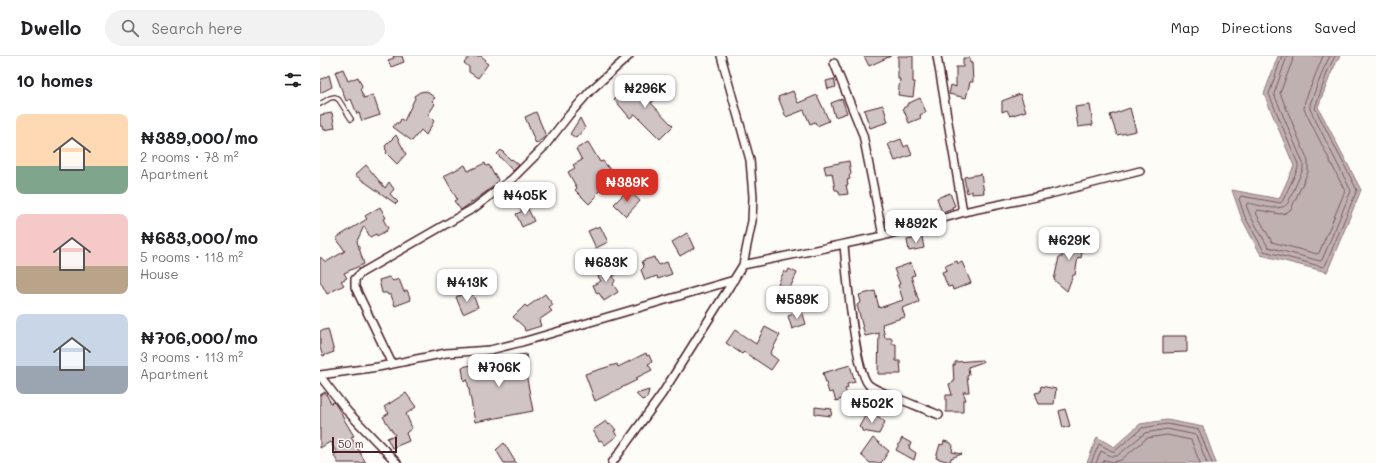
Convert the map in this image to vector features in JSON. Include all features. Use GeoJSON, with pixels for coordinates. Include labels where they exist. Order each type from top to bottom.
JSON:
{"type":"FeatureCollection","features":[{"type":"Feature","properties":{"kind":"street"},"geometry":{"type":"LineString","coordinates":[[392,364],[355,287],[354,279],[361,273],[474,208],[512,179],[544,147],[569,114],[591,90],[629,56]]}},
{"type":"Feature","properties":{"kind":"street"},"geometry":{"type":"LineString","coordinates":[[612,463],[665,388],[743,265],[752,221],[753,197],[750,160],[721,56]]}},
{"type":"Feature","properties":{"kind":"street"},"geometry":{"type":"LineString","coordinates":[[937,56],[964,212]]}},
{"type":"Feature","properties":{"kind":"street"},"geometry":{"type":"LineString","coordinates":[[834,63],[863,135],[883,236]]}},
{"type":"Feature","properties":{"kind":"street"},"geometry":{"type":"LineString","coordinates":[[743,265],[883,236],[964,212],[1050,194],[1140,171]]}},
{"type":"Feature","properties":{"kind":"street"},"geometry":{"type":"LineString","coordinates":[[844,245],[851,311],[860,365],[864,377],[868,384],[879,391],[939,415]]}},
{"type":"Feature","properties":{"kind":"street"},"geometry":{"type":"LineString","coordinates":[[397,463],[348,412],[320,376],[446,353],[490,350],[734,280]]}},
{"type":"Feature","properties":{"kind":"lane"},"geometry":{"type":"LineString","coordinates":[[320,104],[330,98],[335,97],[339,100],[351,119]]}},
{"type":"Feature","properties":{"kind":"water"},"geometry":{"type":"Polygon","coordinates":[[[1278,56],[1340,56],[1332,71],[1318,107],[1361,190],[1327,272],[1261,255],[1242,219],[1232,190],[1279,199],[1294,166],[1264,94],[1278,56]]]}},
{"type":"Feature","properties":{"kind":"water"},"geometry":{"type":"Polygon","coordinates":[[[1167,420],[1203,427],[1216,463],[1087,463],[1097,437],[1114,447],[1140,424],[1167,420]]]}},
{"type":"Feature","properties":{"kind":"building"},"geometry":{"type":"Polygon","coordinates":[[[393,56],[402,56],[404,62],[391,67],[388,60],[394,58],[393,56]]]}},
{"type":"Feature","properties":{"kind":"building"},"geometry":{"type":"Polygon","coordinates":[[[470,56],[481,56],[488,64],[478,78],[469,72],[469,67],[464,63],[470,56]]]}},
{"type":"Feature","properties":{"kind":"building"},"geometry":{"type":"Polygon","coordinates":[[[864,56],[891,56],[869,66],[864,56]]]}},
{"type":"Feature","properties":{"kind":"building"},"geometry":{"type":"Polygon","coordinates":[[[898,56],[913,56],[913,82],[915,82],[913,97],[898,95],[900,79],[898,79],[898,56]]]}},
{"type":"Feature","properties":{"kind":"building"},"geometry":{"type":"Polygon","coordinates":[[[963,58],[970,58],[970,63],[972,63],[973,82],[970,82],[966,98],[949,94],[951,85],[956,87],[956,67],[963,67],[963,58]]]}},
{"type":"Feature","properties":{"kind":"building"},"geometry":{"type":"Polygon","coordinates":[[[343,69],[348,81],[358,77],[362,86],[360,89],[364,98],[373,95],[380,115],[362,121],[359,113],[357,114],[351,99],[346,101],[335,72],[343,69]]]}},
{"type":"Feature","properties":{"kind":"building"},"geometry":{"type":"Polygon","coordinates":[[[329,75],[332,87],[320,93],[320,80],[329,75]]]}},
{"type":"Feature","properties":{"kind":"building"},"geometry":{"type":"Polygon","coordinates":[[[834,79],[836,87],[828,89],[826,81],[834,79]]]}},
{"type":"Feature","properties":{"kind":"building"},"geometry":{"type":"Polygon","coordinates":[[[648,82],[660,96],[651,103],[673,126],[660,139],[635,114],[630,118],[614,99],[624,91],[626,92],[630,89],[634,93],[648,82]]]}},
{"type":"Feature","properties":{"kind":"building"},"geometry":{"type":"Polygon","coordinates":[[[426,91],[435,98],[432,101],[435,104],[428,115],[434,121],[426,135],[421,130],[412,141],[393,127],[396,123],[399,123],[401,119],[404,121],[415,98],[414,96],[420,92],[426,91]]]}},
{"type":"Feature","properties":{"kind":"building"},"geometry":{"type":"Polygon","coordinates":[[[793,91],[798,103],[817,95],[829,121],[817,126],[815,122],[810,124],[804,110],[786,117],[778,97],[793,91]]]}},
{"type":"Feature","properties":{"kind":"building"},"geometry":{"type":"Polygon","coordinates":[[[1020,94],[1026,111],[1010,116],[1007,110],[1002,112],[1002,101],[1020,94]]]}},
{"type":"Feature","properties":{"kind":"building"},"geometry":{"type":"Polygon","coordinates":[[[920,98],[926,112],[920,115],[921,118],[909,123],[903,108],[907,106],[907,104],[920,98]]]}},
{"type":"Feature","properties":{"kind":"building"},"geometry":{"type":"Polygon","coordinates":[[[842,99],[847,113],[835,117],[831,103],[842,99]]]}},
{"type":"Feature","properties":{"kind":"building"},"geometry":{"type":"Polygon","coordinates":[[[883,105],[888,122],[870,128],[864,110],[883,105]]]}},
{"type":"Feature","properties":{"kind":"building"},"geometry":{"type":"Polygon","coordinates":[[[1090,105],[1093,125],[1078,127],[1075,107],[1090,105]]]}},
{"type":"Feature","properties":{"kind":"building"},"geometry":{"type":"Polygon","coordinates":[[[1130,108],[1136,131],[1117,135],[1110,115],[1130,108]]]}},
{"type":"Feature","properties":{"kind":"building"},"geometry":{"type":"Polygon","coordinates":[[[536,112],[546,136],[536,144],[525,117],[536,112]]]}},
{"type":"Feature","properties":{"kind":"building"},"geometry":{"type":"Polygon","coordinates":[[[332,113],[335,128],[324,130],[323,126],[320,126],[320,115],[332,113]]]}},
{"type":"Feature","properties":{"kind":"building"},"geometry":{"type":"Polygon","coordinates":[[[580,118],[585,128],[576,138],[570,134],[580,118]]]}},
{"type":"Feature","properties":{"kind":"building"},"geometry":{"type":"Polygon","coordinates":[[[396,135],[406,154],[397,164],[386,153],[387,151],[385,149],[385,146],[396,135]]]}},
{"type":"Feature","properties":{"kind":"building"},"geometry":{"type":"Polygon","coordinates":[[[901,139],[904,147],[908,145],[912,155],[895,161],[888,144],[901,139]]]}},
{"type":"Feature","properties":{"kind":"building"},"geometry":{"type":"Polygon","coordinates":[[[588,142],[600,162],[603,161],[612,172],[598,182],[603,187],[589,204],[575,190],[577,188],[568,172],[575,168],[573,165],[582,160],[576,149],[588,142]]]}},
{"type":"Feature","properties":{"kind":"building"},"geometry":{"type":"Polygon","coordinates":[[[501,150],[511,160],[512,159],[519,165],[513,171],[497,154],[501,150]]]}},
{"type":"Feature","properties":{"kind":"building"},"geometry":{"type":"Polygon","coordinates":[[[849,161],[851,174],[849,176],[850,179],[847,180],[848,185],[846,185],[848,194],[840,195],[838,190],[835,190],[832,173],[826,174],[824,166],[849,161]]]}},
{"type":"Feature","properties":{"kind":"building"},"geometry":{"type":"Polygon","coordinates":[[[485,163],[486,166],[489,165],[494,175],[495,174],[498,180],[496,183],[497,184],[461,210],[454,201],[457,199],[444,176],[465,165],[468,171],[485,163]]]}},
{"type":"Feature","properties":{"kind":"building"},"geometry":{"type":"Polygon","coordinates":[[[366,165],[385,188],[389,182],[394,189],[390,194],[398,202],[396,204],[355,175],[366,165]]]}},
{"type":"Feature","properties":{"kind":"building"},"geometry":{"type":"Polygon","coordinates":[[[981,174],[984,193],[972,194],[972,191],[967,193],[964,177],[981,174]]]}},
{"type":"Feature","properties":{"kind":"building"},"geometry":{"type":"Polygon","coordinates":[[[628,190],[640,201],[626,216],[614,204],[628,190]]]}},
{"type":"Feature","properties":{"kind":"building"},"geometry":{"type":"Polygon","coordinates":[[[950,193],[955,206],[952,207],[953,209],[942,213],[937,198],[950,193]]]}},
{"type":"Feature","properties":{"kind":"building"},"geometry":{"type":"Polygon","coordinates":[[[523,199],[534,221],[522,227],[516,214],[521,212],[523,199]]]}},
{"type":"Feature","properties":{"kind":"building"},"geometry":{"type":"Polygon","coordinates":[[[380,207],[386,218],[383,219],[388,228],[386,231],[377,236],[376,234],[370,237],[364,226],[357,241],[364,264],[344,273],[347,278],[341,281],[344,285],[327,294],[320,281],[320,257],[326,262],[345,251],[336,238],[367,219],[365,216],[380,207]]]}},
{"type":"Feature","properties":{"kind":"building"},"geometry":{"type":"Polygon","coordinates":[[[600,226],[608,242],[596,248],[588,231],[600,226]]]}},
{"type":"Feature","properties":{"kind":"building"},"geometry":{"type":"Polygon","coordinates":[[[687,233],[694,248],[680,256],[672,242],[687,233]]]}},
{"type":"Feature","properties":{"kind":"building"},"geometry":{"type":"Polygon","coordinates":[[[1070,236],[1084,238],[1081,258],[1078,257],[1075,275],[1073,275],[1067,291],[1054,280],[1059,257],[1062,257],[1064,239],[1070,239],[1070,236]]]}},
{"type":"Feature","properties":{"kind":"building"},"geometry":{"type":"Polygon","coordinates":[[[922,237],[924,248],[909,251],[907,240],[922,237]]]}},
{"type":"Feature","properties":{"kind":"building"},"geometry":{"type":"Polygon","coordinates":[[[654,257],[659,265],[667,262],[672,274],[658,279],[657,276],[645,280],[641,270],[644,267],[642,261],[654,257]]]}},
{"type":"Feature","properties":{"kind":"building"},"geometry":{"type":"Polygon","coordinates":[[[957,261],[958,264],[962,262],[971,283],[953,290],[952,286],[948,287],[942,272],[947,270],[945,266],[957,261]]]}},
{"type":"Feature","properties":{"kind":"building"},"geometry":{"type":"Polygon","coordinates":[[[911,263],[915,275],[911,276],[919,302],[902,308],[905,317],[882,324],[885,338],[892,338],[892,344],[896,344],[896,361],[900,361],[901,374],[878,374],[879,333],[865,336],[857,305],[861,302],[859,295],[875,291],[879,308],[903,300],[898,285],[900,284],[894,269],[911,263]]]}},
{"type":"Feature","properties":{"kind":"building"},"geometry":{"type":"Polygon","coordinates":[[[612,265],[617,274],[613,276],[615,281],[613,284],[618,292],[604,301],[599,293],[597,294],[593,285],[601,281],[595,272],[606,266],[607,268],[612,265]]]}},
{"type":"Feature","properties":{"kind":"building"},"geometry":{"type":"Polygon","coordinates":[[[789,269],[797,273],[788,292],[777,287],[784,271],[787,273],[789,269]]]}},
{"type":"Feature","properties":{"kind":"building"},"geometry":{"type":"Polygon","coordinates":[[[389,277],[393,281],[399,279],[404,292],[407,290],[411,300],[395,306],[391,295],[382,293],[379,280],[389,277]]]}},
{"type":"Feature","properties":{"kind":"building"},"geometry":{"type":"Polygon","coordinates":[[[467,292],[468,295],[472,293],[478,307],[463,314],[456,297],[467,292]]]}},
{"type":"Feature","properties":{"kind":"building"},"geometry":{"type":"Polygon","coordinates":[[[545,294],[553,305],[549,308],[552,311],[539,320],[541,326],[525,331],[524,327],[513,317],[525,305],[527,307],[545,294]]]}},
{"type":"Feature","properties":{"kind":"building"},"geometry":{"type":"Polygon","coordinates":[[[802,311],[806,324],[792,329],[788,316],[802,311]]]}},
{"type":"Feature","properties":{"kind":"building"},"geometry":{"type":"Polygon","coordinates":[[[765,327],[780,335],[770,354],[778,360],[771,370],[744,352],[742,354],[726,343],[735,330],[756,344],[765,327]]]}},
{"type":"Feature","properties":{"kind":"building"},"geometry":{"type":"Polygon","coordinates":[[[328,329],[334,352],[323,356],[320,348],[320,331],[328,329]]]}},
{"type":"Feature","properties":{"kind":"building"},"geometry":{"type":"Polygon","coordinates":[[[1163,336],[1187,336],[1187,352],[1163,353],[1163,336]]]}},
{"type":"Feature","properties":{"kind":"building"},"geometry":{"type":"Polygon","coordinates":[[[646,353],[647,356],[649,355],[652,362],[648,364],[652,370],[636,378],[637,380],[595,401],[585,374],[617,364],[618,367],[646,353]]]}},
{"type":"Feature","properties":{"kind":"building"},"geometry":{"type":"Polygon","coordinates":[[[526,354],[528,366],[525,368],[533,411],[475,422],[467,379],[464,381],[462,367],[491,361],[492,357],[497,359],[526,354]]]}},
{"type":"Feature","properties":{"kind":"building"},"geometry":{"type":"Polygon","coordinates":[[[982,360],[983,362],[968,367],[969,375],[967,376],[969,392],[963,392],[966,400],[963,400],[963,412],[946,412],[946,395],[952,395],[949,384],[954,382],[953,365],[955,365],[955,362],[982,360]]]}},
{"type":"Feature","properties":{"kind":"building"},"geometry":{"type":"Polygon","coordinates":[[[850,365],[855,382],[847,384],[848,388],[845,389],[848,397],[836,401],[833,392],[829,393],[823,373],[850,365]]]}},
{"type":"Feature","properties":{"kind":"building"},"geometry":{"type":"Polygon","coordinates":[[[1041,386],[1056,389],[1054,404],[1039,404],[1035,393],[1040,392],[1041,386]]]}},
{"type":"Feature","properties":{"kind":"building"},"geometry":{"type":"Polygon","coordinates":[[[649,390],[647,398],[642,400],[636,394],[649,390]]]}},
{"type":"Feature","properties":{"kind":"building"},"geometry":{"type":"Polygon","coordinates":[[[325,392],[331,403],[334,402],[343,416],[354,436],[351,437],[366,463],[338,463],[334,455],[337,453],[330,442],[320,448],[320,395],[325,392]]]}},
{"type":"Feature","properties":{"kind":"building"},"geometry":{"type":"Polygon","coordinates":[[[406,393],[416,407],[406,414],[412,428],[406,433],[409,441],[392,448],[387,438],[395,435],[383,417],[389,413],[384,407],[406,393]]]}},
{"type":"Feature","properties":{"kind":"building"},"geometry":{"type":"Polygon","coordinates":[[[815,407],[832,409],[831,416],[815,414],[815,407]]]}},
{"type":"Feature","properties":{"kind":"building"},"geometry":{"type":"Polygon","coordinates":[[[1065,409],[1070,426],[1063,428],[1059,411],[1065,409]]]}},
{"type":"Feature","properties":{"kind":"building"},"geometry":{"type":"Polygon","coordinates":[[[868,411],[872,415],[874,413],[885,422],[879,434],[862,431],[859,427],[868,411]]]}},
{"type":"Feature","properties":{"kind":"building"},"geometry":{"type":"Polygon","coordinates":[[[606,421],[616,430],[614,431],[617,436],[605,445],[601,440],[599,441],[593,430],[606,421]]]}},
{"type":"Feature","properties":{"kind":"building"},"geometry":{"type":"Polygon","coordinates":[[[873,438],[889,451],[881,463],[870,463],[861,455],[873,438]]]}},
{"type":"Feature","properties":{"kind":"building"},"geometry":{"type":"Polygon","coordinates":[[[902,438],[911,443],[909,448],[916,453],[914,460],[896,450],[902,438]]]}},
{"type":"Feature","properties":{"kind":"building"},"geometry":{"type":"Polygon","coordinates":[[[944,441],[951,443],[953,446],[952,452],[962,454],[951,458],[950,462],[936,458],[940,444],[943,445],[944,441]]]}},
{"type":"Feature","properties":{"kind":"building"},"geometry":{"type":"Polygon","coordinates":[[[504,443],[516,463],[504,463],[496,450],[504,443]]]}}]}
